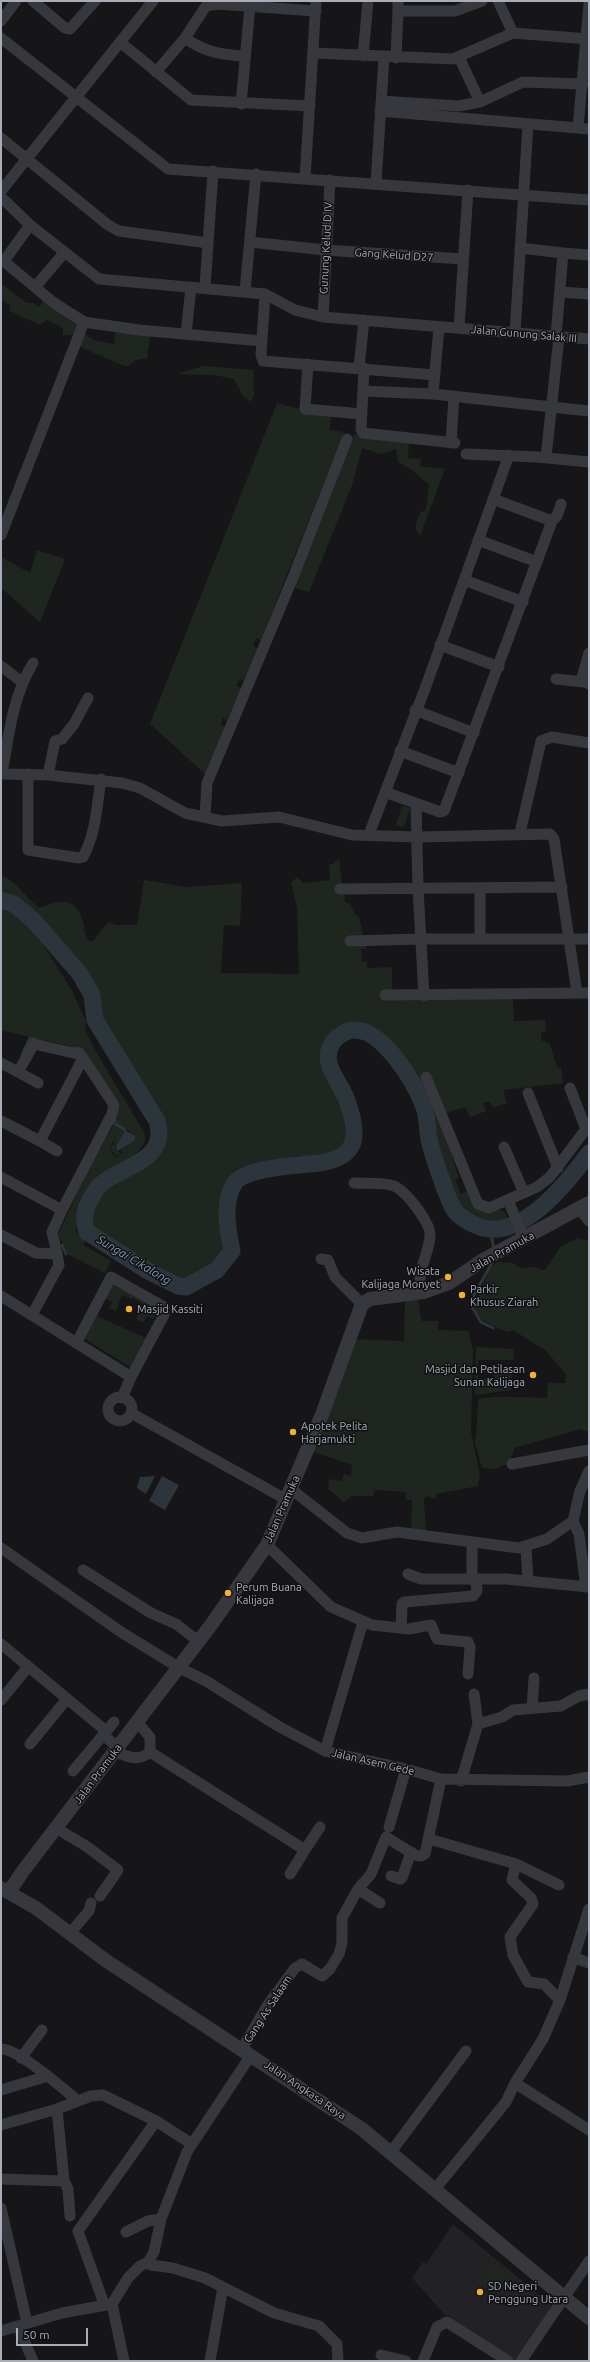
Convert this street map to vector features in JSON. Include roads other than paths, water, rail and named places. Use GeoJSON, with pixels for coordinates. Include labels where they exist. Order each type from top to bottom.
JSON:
{"type":"FeatureCollection","features":[{"type":"Feature","properties":{"kind":"street"},"geometry":{"type":"LineString","coordinates":[[1,21],[16,1]]}},
{"type":"Feature","properties":{"kind":"street"},"geometry":{"type":"LineString","coordinates":[[33,1],[65,28],[70,29],[95,1]]}},
{"type":"Feature","properties":{"kind":"street"},"geometry":{"type":"LineString","coordinates":[[1,191],[153,1]]}},
{"type":"Feature","properties":{"kind":"street"},"geometry":{"type":"LineString","coordinates":[[363,56],[368,1]]}},
{"type":"Feature","properties":{"kind":"street"},"geometry":{"type":"LineString","coordinates":[[429,1],[434,12]]}},
{"type":"Feature","properties":{"kind":"street"},"geometry":{"type":"LineString","coordinates":[[396,58],[398,6],[434,12],[453,6],[482,1]]}},
{"type":"Feature","properties":{"kind":"street"},"geometry":{"type":"LineString","coordinates":[[498,1],[513,33]]}},
{"type":"Feature","properties":{"kind":"street"},"geometry":{"type":"LineString","coordinates":[[156,72],[184,38],[206,6],[217,4],[250,6],[316,6],[305,178]]}},
{"type":"Feature","properties":{"kind":"street"},"geometry":{"type":"LineString","coordinates":[[380,106],[528,124],[584,129],[583,84],[588,39],[589,4]]}},
{"type":"Feature","properties":{"kind":"street"},"geometry":{"type":"LineString","coordinates":[[241,104],[250,6]]}},
{"type":"Feature","properties":{"kind":"street"},"geometry":{"type":"LineString","coordinates":[[314,53],[396,58],[453,59],[513,33],[588,39]]}},
{"type":"Feature","properties":{"kind":"street"},"geometry":{"type":"LineString","coordinates":[[1,38],[164,167],[589,200]]}},
{"type":"Feature","properties":{"kind":"street"},"geometry":{"type":"LineString","coordinates":[[184,38],[198,47],[217,54],[246,56]]}},
{"type":"Feature","properties":{"kind":"street"},"geometry":{"type":"LineString","coordinates":[[120,42],[191,100],[241,104],[310,106]]}},
{"type":"Feature","properties":{"kind":"street"},"geometry":{"type":"LineString","coordinates":[[376,183],[384,57]]}},
{"type":"Feature","properties":{"kind":"street"},"geometry":{"type":"LineString","coordinates":[[459,57],[480,102]]}},
{"type":"Feature","properties":{"kind":"street"},"geometry":{"type":"LineString","coordinates":[[380,106],[458,106],[480,102],[523,82],[583,84]]}},
{"type":"Feature","properties":{"kind":"street"},"geometry":{"type":"LineString","coordinates":[[515,333],[528,124]]}},
{"type":"Feature","properties":{"kind":"street"},"geometry":{"type":"LineString","coordinates":[[1,138],[102,220],[119,231],[208,243]]}},
{"type":"Feature","properties":{"kind":"street"},"geometry":{"type":"LineString","coordinates":[[205,287],[213,171]]}},
{"type":"Feature","properties":{"kind":"street"},"geometry":{"type":"LineString","coordinates":[[245,291],[256,174]]}},
{"type":"Feature","properties":{"kind":"street","name":"Gunung Kelud D IV"},"geometry":{"type":"LineString","coordinates":[[323,317],[330,180]]}},
{"type":"Feature","properties":{"kind":"street"},"geometry":{"type":"LineString","coordinates":[[459,328],[468,190]]}},
{"type":"Feature","properties":{"kind":"street"},"geometry":{"type":"LineString","coordinates":[[1,197],[30,225],[99,279],[112,282],[205,287],[266,294],[262,361],[436,375]]}},
{"type":"Feature","properties":{"kind":"street"},"geometry":{"type":"LineString","coordinates":[[30,225],[2,260],[36,286],[54,303],[84,322],[262,342]]}},
{"type":"Feature","properties":{"kind":"street","name":"Gang Kelud D27"},"geometry":{"type":"LineString","coordinates":[[250,242],[326,250],[463,259]]}},
{"type":"Feature","properties":{"kind":"street"},"geometry":{"type":"LineString","coordinates":[[520,248],[589,255]]}},
{"type":"Feature","properties":{"kind":"street"},"geometry":{"type":"LineString","coordinates":[[546,457],[558,336],[563,252]]}},
{"type":"Feature","properties":{"kind":"street"},"geometry":{"type":"LineString","coordinates":[[36,286],[64,253]]}},
{"type":"Feature","properties":{"kind":"street"},"geometry":{"type":"LineString","coordinates":[[186,334],[191,287]]}},
{"type":"Feature","properties":{"kind":"street"},"geometry":{"type":"LineString","coordinates":[[560,292],[589,294]]}},
{"type":"Feature","properties":{"kind":"street","name":"Jalan Gunung Salak III"},"geometry":{"type":"LineString","coordinates":[[266,294],[295,310],[323,317],[589,339]]}},
{"type":"Feature","properties":{"kind":"street"},"geometry":{"type":"LineString","coordinates":[[364,320],[362,368],[363,433],[453,443],[454,396]]}},
{"type":"Feature","properties":{"kind":"street"},"geometry":{"type":"LineString","coordinates":[[1,535],[84,322]]}},
{"type":"Feature","properties":{"kind":"street"},"geometry":{"type":"LineString","coordinates":[[433,394],[436,375],[439,327]]}},
{"type":"Feature","properties":{"kind":"street"},"geometry":{"type":"LineString","coordinates":[[308,364],[305,409],[362,414]]}},
{"type":"Feature","properties":{"kind":"street"},"geometry":{"type":"LineString","coordinates":[[363,391],[433,394],[589,411]]}},
{"type":"Feature","properties":{"kind":"street"},"geometry":{"type":"LineString","coordinates":[[205,818],[206,783],[293,578],[346,439]]}},
{"type":"Feature","properties":{"kind":"street"},"geometry":{"type":"LineString","coordinates":[[466,454],[546,457],[589,462]]}},
{"type":"Feature","properties":{"kind":"street"},"geometry":{"type":"LineString","coordinates":[[371,829],[509,455]]}},
{"type":"Feature","properties":{"kind":"street"},"geometry":{"type":"LineString","coordinates":[[493,499],[552,521]]}},
{"type":"Feature","properties":{"kind":"street"},"geometry":{"type":"LineString","coordinates":[[385,792],[440,812],[444,811],[499,667],[552,521],[557,516],[561,504]]}},
{"type":"Feature","properties":{"kind":"street"},"geometry":{"type":"LineString","coordinates":[[478,540],[537,562]]}},
{"type":"Feature","properties":{"kind":"street"},"geometry":{"type":"LineString","coordinates":[[464,580],[522,602]]}},
{"type":"Feature","properties":{"kind":"street"},"geometry":{"type":"LineString","coordinates":[[440,645],[499,667]]}},
{"type":"Feature","properties":{"kind":"street"},"geometry":{"type":"LineString","coordinates":[[587,683],[582,677],[589,653]]}},
{"type":"Feature","properties":{"kind":"street"},"geometry":{"type":"LineString","coordinates":[[34,664],[22,682],[14,706],[2,774],[48,775],[100,779],[140,788],[185,813],[222,821],[279,817],[352,835],[418,837],[520,833],[553,835],[578,993]]}},
{"type":"Feature","properties":{"kind":"street"},"geometry":{"type":"LineString","coordinates":[[1,666],[22,682]]}},
{"type":"Feature","properties":{"kind":"street"},"geometry":{"type":"LineString","coordinates":[[556,679],[587,683]]}},
{"type":"Feature","properties":{"kind":"street"},"geometry":{"type":"LineString","coordinates":[[48,775],[55,741],[62,739],[74,724],[88,698]]}},
{"type":"Feature","properties":{"kind":"street"},"geometry":{"type":"LineString","coordinates":[[415,710],[474,733]]}},
{"type":"Feature","properties":{"kind":"street"},"geometry":{"type":"LineString","coordinates":[[520,833],[541,741],[552,737],[589,743]]}},
{"type":"Feature","properties":{"kind":"street"},"geometry":{"type":"LineString","coordinates":[[400,752],[458,773]]}},
{"type":"Feature","properties":{"kind":"street"},"geometry":{"type":"LineString","coordinates":[[28,774],[28,850],[79,858],[84,857],[92,835],[100,779]]}},
{"type":"Feature","properties":{"kind":"street"},"geometry":{"type":"LineString","coordinates":[[416,803],[420,939],[424,996]]}},
{"type":"Feature","properties":{"kind":"street"},"geometry":{"type":"LineString","coordinates":[[340,889],[562,887]]}},
{"type":"Feature","properties":{"kind":"street"},"geometry":{"type":"LineString","coordinates":[[480,888],[480,939]]}},
{"type":"Feature","properties":{"kind":"street"},"geometry":{"type":"LineString","coordinates":[[350,941],[420,939],[589,939]]}},
{"type":"Feature","properties":{"kind":"street"},"geometry":{"type":"LineString","coordinates":[[385,995],[424,996],[589,993]]}},
{"type":"Feature","properties":{"kind":"street"},"geometry":{"type":"LineString","coordinates":[[18,1072],[34,1044],[78,1054],[83,1058],[114,1107],[52,1232],[59,1265],[32,1315]]}},
{"type":"Feature","properties":{"kind":"street"},"geometry":{"type":"LineString","coordinates":[[40,1140],[83,1058]]}},
{"type":"Feature","properties":{"kind":"street"},"geometry":{"type":"LineString","coordinates":[[1,1063],[38,1083]]}},
{"type":"Feature","properties":{"kind":"street"},"geometry":{"type":"LineString","coordinates":[[426,1076],[478,1204],[489,1208],[510,1205],[524,1193],[542,1184],[558,1168],[588,1127],[570,1088]]}},
{"type":"Feature","properties":{"kind":"street"},"geometry":{"type":"LineString","coordinates":[[528,1093],[558,1168]]}},
{"type":"Feature","properties":{"kind":"street"},"geometry":{"type":"LineString","coordinates":[[1,1121],[40,1140],[57,1151]]}},
{"type":"Feature","properties":{"kind":"street"},"geometry":{"type":"LineString","coordinates":[[504,1147],[524,1193]]}},
{"type":"Feature","properties":{"kind":"street"},"geometry":{"type":"LineString","coordinates":[[1,1177],[62,1210]]}},
{"type":"Feature","properties":{"kind":"street"},"geometry":{"type":"LineString","coordinates":[[354,1183],[392,1186],[400,1190],[418,1209],[427,1223],[430,1236],[420,1267],[421,1293]]}},
{"type":"Feature","properties":{"kind":"street"},"geometry":{"type":"LineString","coordinates":[[510,1205],[523,1236]]}},
{"type":"Feature","properties":{"kind":"street"},"geometry":{"type":"LineString","coordinates":[[584,1205],[589,1221]]}},
{"type":"Feature","properties":{"kind":"street","name":"Jalan Pramuka"},"geometry":{"type":"LineString","coordinates":[[5,1890],[56,1828],[119,1746],[198,1641],[267,1545],[289,1495],[340,1368],[357,1313],[362,1304],[370,1299],[421,1293],[449,1283],[482,1260],[500,1251],[523,1236],[584,1205]]}},
{"type":"Feature","properties":{"kind":"street"},"geometry":{"type":"LineString","coordinates":[[1,1235],[36,1253],[57,1254]]}},
{"type":"Feature","properties":{"kind":"street"},"geometry":{"type":"LineString","coordinates":[[321,1259],[328,1260],[335,1277],[362,1304]]}},
{"type":"Feature","properties":{"kind":"street"},"geometry":{"type":"LineString","coordinates":[[77,1342],[111,1277],[164,1307],[164,1315],[131,1377],[122,1398]]}},
{"type":"Feature","properties":{"kind":"street"},"geometry":{"type":"LineString","coordinates":[[1,1296],[131,1377]]}},
{"type":"Feature","properties":{"kind":"street"},"geometry":{"type":"LineString","coordinates":[[122,1398],[129,1401],[132,1407],[131,1413],[129,1417],[121,1421],[113,1418],[108,1411],[111,1402],[122,1398]]}},
{"type":"Feature","properties":{"kind":"street"},"geometry":{"type":"LineString","coordinates":[[131,1413],[289,1495],[356,1537],[362,1538],[397,1532],[472,1543],[526,1548],[548,1539],[573,1521]]}},
{"type":"Feature","properties":{"kind":"street"},"geometry":{"type":"LineString","coordinates":[[512,1464],[589,1450]]}},
{"type":"Feature","properties":{"kind":"street"},"geometry":{"type":"LineString","coordinates":[[408,1574],[421,1579],[528,1580],[588,1587],[579,1534],[573,1521],[580,1491],[589,1471]]}},
{"type":"Feature","properties":{"kind":"street"},"geometry":{"type":"LineString","coordinates":[[401,1628],[402,1604],[404,1602],[473,1596],[477,1591],[474,1580],[472,1543]]}},
{"type":"Feature","properties":{"kind":"street"},"geometry":{"type":"LineString","coordinates":[[267,1545],[331,1607],[372,1625],[401,1628],[431,1625],[437,1639],[468,1642],[470,1648],[468,1674]]}},
{"type":"Feature","properties":{"kind":"street","name":"Jalan Asem Gede"},"geometry":{"type":"LineString","coordinates":[[1,1548],[47,1579],[94,1615],[178,1667],[206,1681],[278,1726],[325,1751],[406,1769],[440,1779],[461,1781],[567,1781],[589,1777]]}},
{"type":"Feature","properties":{"kind":"street"},"geometry":{"type":"LineString","coordinates":[[526,1548],[528,1580]]}},
{"type":"Feature","properties":{"kind":"street"},"geometry":{"type":"LineString","coordinates":[[83,1570],[150,1613],[176,1624],[198,1641]]}},
{"type":"Feature","properties":{"kind":"street"},"geometry":{"type":"LineString","coordinates":[[325,1751],[363,1622]]}},
{"type":"Feature","properties":{"kind":"street"},"geometry":{"type":"LineString","coordinates":[[1,1644],[67,1699],[108,1729],[125,1757],[136,1758],[150,1752]]}},
{"type":"Feature","properties":{"kind":"street"},"geometry":{"type":"LineString","coordinates":[[1,1700],[28,1667]]}},
{"type":"Feature","properties":{"kind":"street"},"geometry":{"type":"LineString","coordinates":[[532,1708],[534,1678]]}},
{"type":"Feature","properties":{"kind":"street"},"geometry":{"type":"LineString","coordinates":[[461,1781],[478,1724],[474,1694]]}},
{"type":"Feature","properties":{"kind":"street"},"geometry":{"type":"LineString","coordinates":[[478,1724],[502,1717],[514,1710],[561,1706],[579,1696],[589,1694]]}},
{"type":"Feature","properties":{"kind":"street"},"geometry":{"type":"LineString","coordinates":[[30,1744],[67,1699]]}},
{"type":"Feature","properties":{"kind":"street"},"geometry":{"type":"LineString","coordinates":[[137,1722],[150,1737],[150,1752]]}},
{"type":"Feature","properties":{"kind":"street"},"geometry":{"type":"LineString","coordinates":[[74,1771],[108,1729]]}},
{"type":"Feature","properties":{"kind":"street"},"geometry":{"type":"LineString","coordinates":[[150,1752],[305,1850]]}},
{"type":"Feature","properties":{"kind":"street","name":"Gang As Salaam"},"geometry":{"type":"LineString","coordinates":[[246,2052],[267,2006],[295,1968],[302,1964],[322,1976],[330,1968],[339,1954],[342,1943],[342,1918],[358,1889],[371,1874],[387,1832],[406,1769]]}},
{"type":"Feature","properties":{"kind":"street"},"geometry":{"type":"LineString","coordinates":[[387,1832],[410,1852],[418,1856],[425,1854],[440,1779]]}},
{"type":"Feature","properties":{"kind":"street"},"geometry":{"type":"LineString","coordinates":[[56,1828],[118,1870],[100,1896]]}},
{"type":"Feature","properties":{"kind":"street"},"geometry":{"type":"LineString","coordinates":[[290,1874],[320,1828]]}},
{"type":"Feature","properties":{"kind":"street"},"geometry":{"type":"LineString","coordinates":[[429,1839],[516,1864],[559,1886]]}},
{"type":"Feature","properties":{"kind":"street"},"geometry":{"type":"LineString","coordinates":[[391,1876],[400,1879],[402,1878],[410,1852]]}},
{"type":"Feature","properties":{"kind":"street"},"geometry":{"type":"LineString","coordinates":[[516,1864],[512,1880],[531,1898],[533,1904],[510,1937],[513,1955],[528,1982],[544,1984],[560,2000]]}},
{"type":"Feature","properties":{"kind":"street"},"geometry":{"type":"LineString","coordinates":[[358,1889],[380,1903]]}},
{"type":"Feature","properties":{"kind":"street","name":"Jalan Angkasa Raya"},"geometry":{"type":"LineString","coordinates":[[5,1890],[36,1908],[105,1960],[325,2103],[391,2152],[589,2318]]}},
{"type":"Feature","properties":{"kind":"street"},"geometry":{"type":"LineString","coordinates":[[70,1933],[89,1911],[91,1903]]}},
{"type":"Feature","properties":{"kind":"street"},"geometry":{"type":"LineString","coordinates":[[435,2189],[475,2138],[499,2112],[510,2096],[514,2083],[543,2039],[560,2000],[589,1909]]}},
{"type":"Feature","properties":{"kind":"street"},"geometry":{"type":"LineString","coordinates":[[573,1957],[589,1963]]}},
{"type":"Feature","properties":{"kind":"street"},"geometry":{"type":"LineString","coordinates":[[21,2058],[42,2030]]}},
{"type":"Feature","properties":{"kind":"street"},"geometry":{"type":"LineString","coordinates":[[1,2049],[7,2050],[21,2058],[48,2076],[78,2101]]}},
{"type":"Feature","properties":{"kind":"street"},"geometry":{"type":"LineString","coordinates":[[391,2152],[466,2051]]}},
{"type":"Feature","properties":{"kind":"street"},"geometry":{"type":"LineString","coordinates":[[1,2331],[23,2324],[108,2304],[128,2278],[140,2266],[148,2262],[154,2252],[160,2219],[184,2158],[215,2112],[246,2052]]}},
{"type":"Feature","properties":{"kind":"street"},"geometry":{"type":"LineString","coordinates":[[1,2090],[48,2076]]}},
{"type":"Feature","properties":{"kind":"street"},"geometry":{"type":"LineString","coordinates":[[514,2083],[589,2130]]}},
{"type":"Feature","properties":{"kind":"street"},"geometry":{"type":"LineString","coordinates":[[1,2125],[57,2109],[98,2094],[107,2096],[156,2121],[192,2144]]}},
{"type":"Feature","properties":{"kind":"street"},"geometry":{"type":"LineString","coordinates":[[57,2109],[64,2181],[68,2189],[70,2216]]}},
{"type":"Feature","properties":{"kind":"street"},"geometry":{"type":"LineString","coordinates":[[124,2361],[108,2304],[78,2231],[156,2121]]}},
{"type":"Feature","properties":{"kind":"street"},"geometry":{"type":"LineString","coordinates":[[1,2179],[64,2181]]}},
{"type":"Feature","properties":{"kind":"street"},"geometry":{"type":"LineString","coordinates":[[1,2208],[23,2324],[33,2361]]}},
{"type":"Feature","properties":{"kind":"street"},"geometry":{"type":"LineString","coordinates":[[126,2232],[148,2221],[160,2219]]}},
{"type":"Feature","properties":{"kind":"street"},"geometry":{"type":"LineString","coordinates":[[520,2361],[589,2261]]}},
{"type":"Feature","properties":{"kind":"street"},"geometry":{"type":"LineString","coordinates":[[148,2262],[155,2266],[173,2268],[205,2278],[274,2313],[319,2326],[337,2344],[338,2361]]}},
{"type":"Feature","properties":{"kind":"street"},"geometry":{"type":"LineString","coordinates":[[210,2361],[223,2287]]}},
{"type":"Feature","properties":{"kind":"street"},"geometry":{"type":"LineString","coordinates":[[423,2361],[437,2328],[447,2322],[508,2361]]}},
{"type":"Feature","properties":{"kind":"street"},"geometry":{"type":"LineString","coordinates":[[381,2355],[406,2361]]}},
{"type":"Feature","properties":{"kind":"waterway","name":"Sungai Cikalong"},"geometry":{"type":"LineString","coordinates":[[1,900],[14,904],[34,921],[80,974],[92,995],[95,1020],[157,1121],[159,1135],[156,1146],[149,1155],[140,1162],[107,1179],[95,1192],[87,1206],[85,1213],[87,1232],[148,1271],[178,1286],[186,1287],[217,1270],[232,1251],[227,1209],[230,1192],[234,1184],[239,1179],[258,1171],[326,1162],[338,1158],[346,1153],[352,1145],[354,1125],[351,1112],[343,1091],[329,1064],[328,1057],[329,1049],[333,1042],[348,1031],[354,1030],[365,1032],[376,1038],[387,1048],[406,1072],[424,1107],[431,1146],[450,1202],[462,1218],[475,1225],[491,1229],[508,1227],[524,1219],[540,1208],[555,1194],[589,1153]]}},
{"type":"Feature","properties":{"kind":"waterway"},"geometry":{"type":"LineString","coordinates":[[22,1055],[30,1038],[38,1040]]}},
{"type":"Feature","properties":{"kind":"waterway"},"geometry":{"type":"LineString","coordinates":[[74,1048],[82,1049],[84,1053]]}},
{"type":"Feature","properties":{"kind":"waterway"},"geometry":{"type":"LineString","coordinates":[[115,1120],[114,1123],[125,1130]]}},
{"type":"Feature","properties":{"kind":"waterway"},"geometry":{"type":"LineString","coordinates":[[490,1228],[494,1250]]}},
{"type":"Feature","properties":{"kind":"waterway"},"geometry":{"type":"LineString","coordinates":[[62,1245],[66,1254]]}},
{"type":"Feature","properties":{"kind":"waterway"},"geometry":{"type":"LineString","coordinates":[[493,1261],[474,1295],[472,1307],[481,1322],[493,1328]]}},
{"type":"Feature","properties":{"kind":"place","name":"Wisata Kalijaga Monyet"},"geometry":{"type":"Point","coordinates":[448,1277]}},
{"type":"Feature","properties":{"kind":"place","name":"Parkir Khusus Ziarah"},"geometry":{"type":"Point","coordinates":[462,1295]}},
{"type":"Feature","properties":{"kind":"place","name":"Masjid Kassiti"},"geometry":{"type":"Point","coordinates":[129,1309]}},
{"type":"Feature","properties":{"kind":"place","name":"Masjid dan Petilasan Sunan Kalijaga"},"geometry":{"type":"Point","coordinates":[533,1375]}},
{"type":"Feature","properties":{"kind":"place","name":"Apotek Pelita Harjamukti"},"geometry":{"type":"Point","coordinates":[293,1432]}},
{"type":"Feature","properties":{"kind":"place","name":"Perum Buana Kalijaga"},"geometry":{"type":"Point","coordinates":[228,1593]}},
{"type":"Feature","properties":{"kind":"place","name":"SD Negeri Penggung Utara"},"geometry":{"type":"Point","coordinates":[480,2292]}}]}
